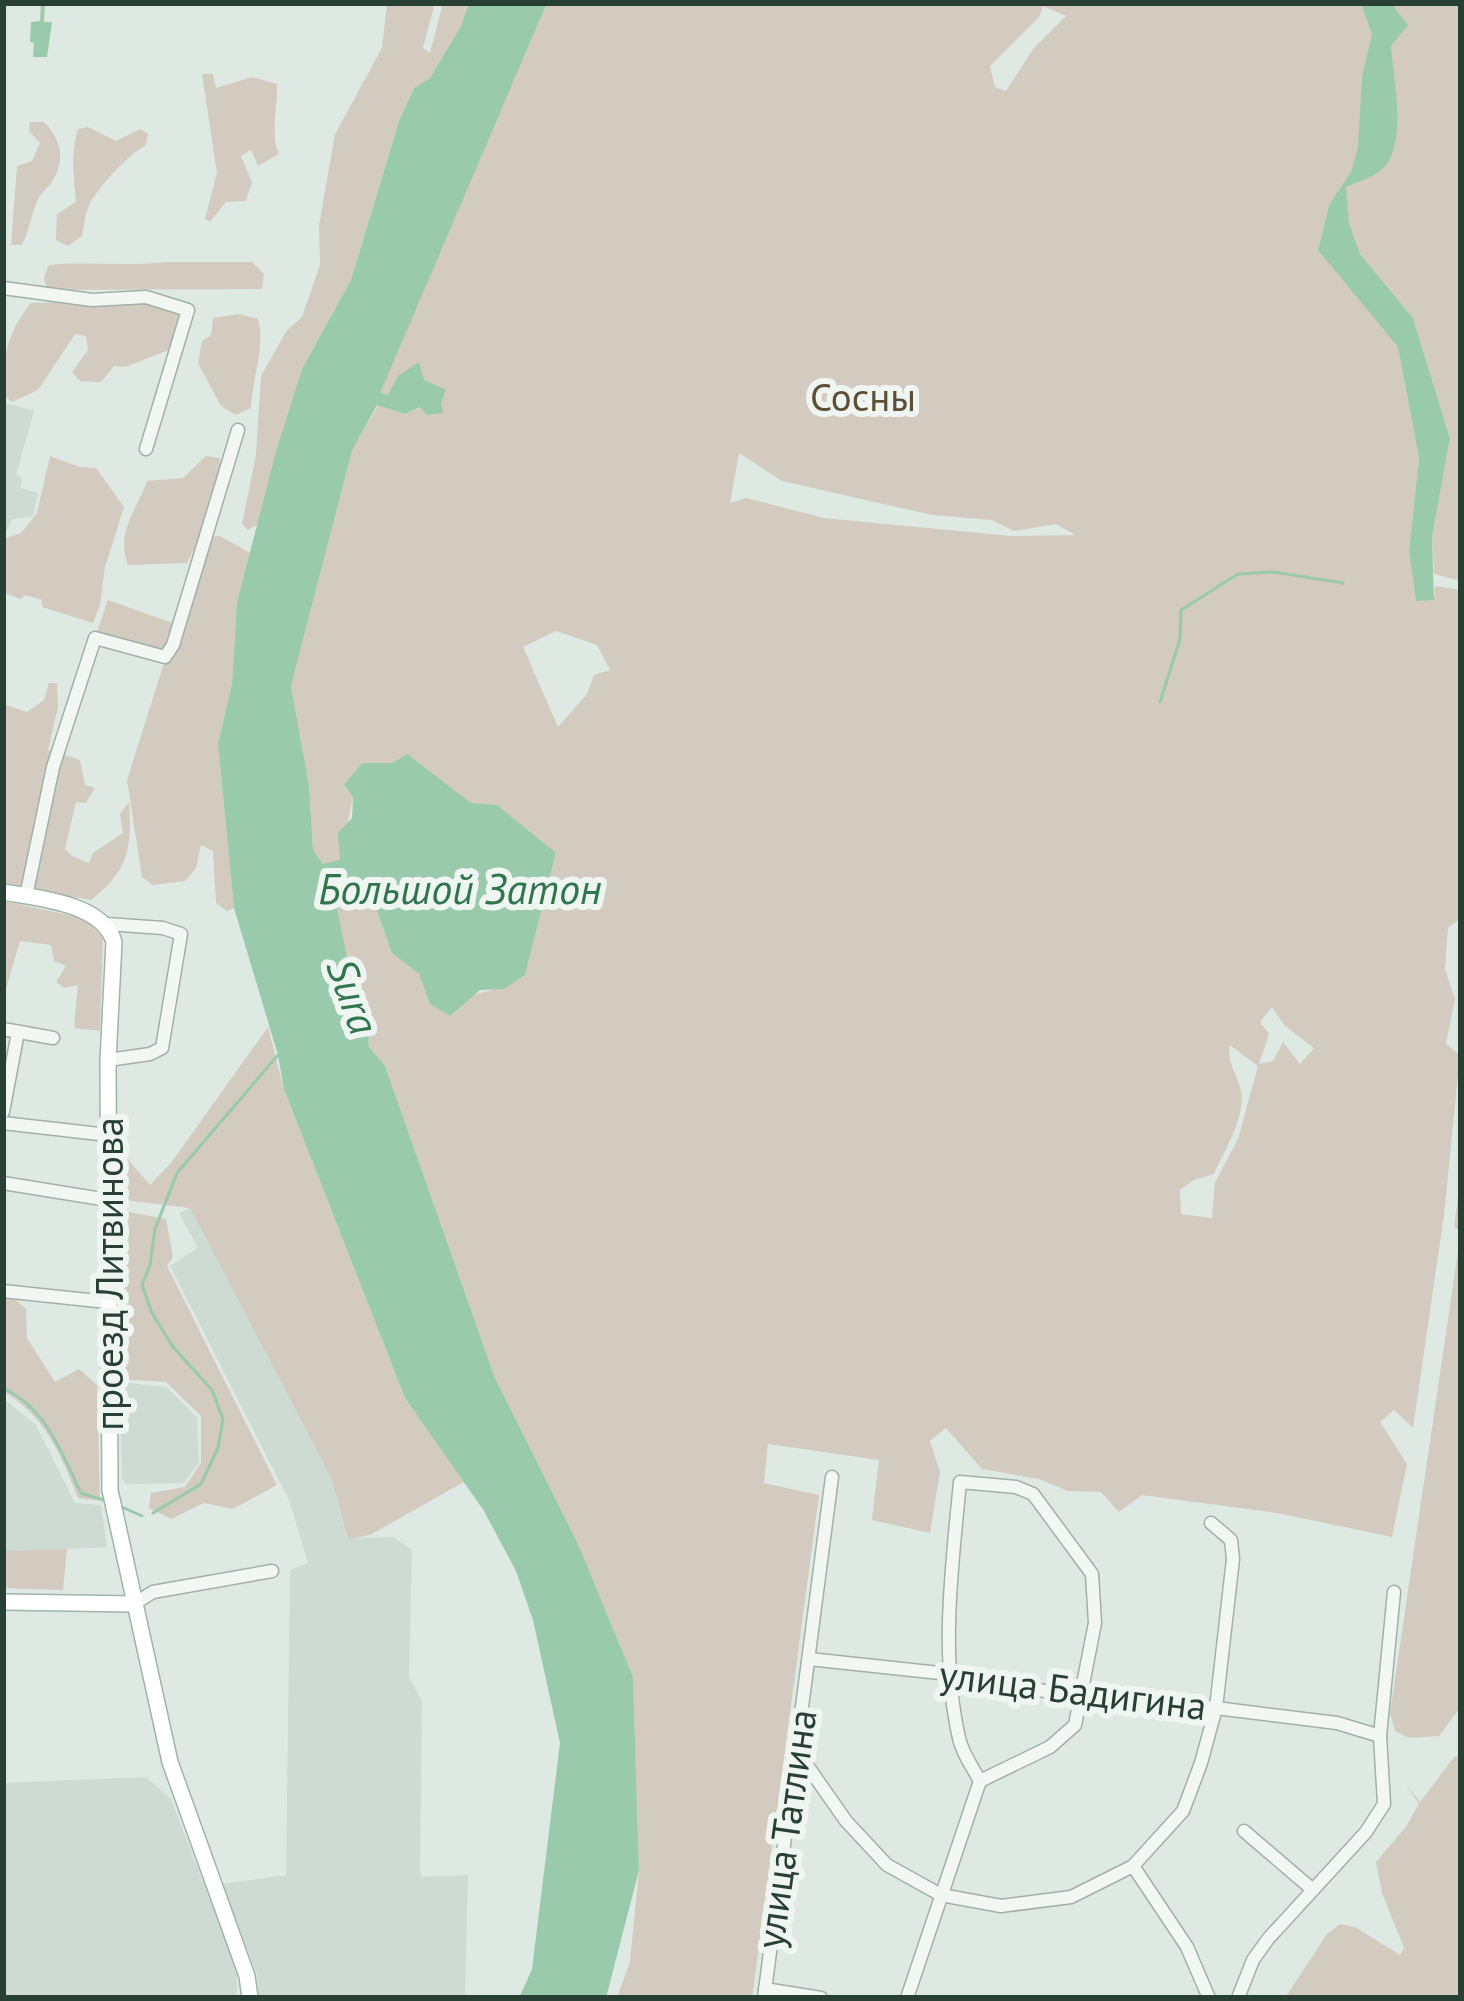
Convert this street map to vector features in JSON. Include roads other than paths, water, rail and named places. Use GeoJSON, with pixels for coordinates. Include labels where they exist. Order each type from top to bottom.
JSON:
{"type":"FeatureCollection","features":[{"type":"Feature","properties":{"kind":"main road"},"geometry":{"type":"LineString","coordinates":[[3,892],[92,915],[106,925]]}},
{"type":"Feature","properties":{"kind":"main road","name":"проезд Литвинова"},"geometry":{"type":"LineString","coordinates":[[106,925],[114,942],[108,1060],[110,1490],[170,1762],[247,1976],[250,1998]]}},
{"type":"Feature","properties":{"kind":"main road"},"geometry":{"type":"LineString","coordinates":[[3,1601],[134,1604]]}},
{"type":"Feature","properties":{"kind":"street"},"geometry":{"type":"LineString","coordinates":[[3,289],[92,300],[146,298],[188,310],[146,449]]}},
{"type":"Feature","properties":{"kind":"street"},"geometry":{"type":"LineString","coordinates":[[26,896],[53,767],[94,638],[165,657],[173,645],[238,430]]}},
{"type":"Feature","properties":{"kind":"street"},"geometry":{"type":"LineString","coordinates":[[106,925],[163,928],[181,934],[163,1048],[108,1060]]}},
{"type":"Feature","properties":{"kind":"street"},"geometry":{"type":"LineString","coordinates":[[3,1029],[53,1039]]}},
{"type":"Feature","properties":{"kind":"street"},"geometry":{"type":"LineString","coordinates":[[3,1112],[18,1033]]}},
{"type":"Feature","properties":{"kind":"street"},"geometry":{"type":"LineString","coordinates":[[3,1123],[108,1135]]}},
{"type":"Feature","properties":{"kind":"street"},"geometry":{"type":"LineString","coordinates":[[3,1184],[108,1200]]}},
{"type":"Feature","properties":{"kind":"street"},"geometry":{"type":"LineString","coordinates":[[3,1291],[107,1302]]}},
{"type":"Feature","properties":{"kind":"street","name":"улица Татлина"},"geometry":{"type":"LineString","coordinates":[[764,1993],[832,1477]]}},
{"type":"Feature","properties":{"kind":"street"},"geometry":{"type":"LineString","coordinates":[[907,1998],[980,1781],[1049,1747],[1075,1725],[1094,1623],[1092,1574],[1033,1494],[1016,1487],[960,1482],[950,1582],[950,1674],[959,1743],[980,1781]]}},
{"type":"Feature","properties":{"kind":"street"},"geometry":{"type":"LineString","coordinates":[[796,1751],[846,1821],[887,1864],[941,1895],[1001,1906],[1071,1897],[1133,1866],[1183,1811],[1216,1708],[1233,1559],[1231,1540],[1210,1523]]}},
{"type":"Feature","properties":{"kind":"street"},"geometry":{"type":"LineString","coordinates":[[134,1604],[154,1592],[272,1571]]}},
{"type":"Feature","properties":{"kind":"street"},"geometry":{"type":"LineString","coordinates":[[1238,1998],[1253,1960],[1366,1832],[1384,1804],[1380,1736],[1394,1592]]}},
{"type":"Feature","properties":{"kind":"street","name":"улица Бадигина"},"geometry":{"type":"LineString","coordinates":[[809,1659],[950,1674],[1079,1697],[1337,1723],[1380,1736]]}},
{"type":"Feature","properties":{"kind":"street"},"geometry":{"type":"LineString","coordinates":[[1244,1831],[1312,1890]]}},
{"type":"Feature","properties":{"kind":"street"},"geometry":{"type":"LineString","coordinates":[[1133,1866],[1187,1947],[1209,1998]]}},
{"type":"Feature","properties":{"kind":"street"},"geometry":{"type":"LineString","coordinates":[[764,1993],[821,1998]]}},
{"type":"Feature","properties":{"kind":"water"},"geometry":{"type":"Polygon","coordinates":[[[41,3],[45,3],[44,22],[52,22],[47,57],[33,57],[31,22],[40,21],[41,3]]]}},
{"type":"Feature","properties":{"kind":"water"},"geometry":{"type":"Polygon","coordinates":[[[469,3],[547,3],[380,393],[388,395],[398,376],[419,362],[424,380],[446,390],[443,413],[427,415],[420,407],[405,414],[377,405],[352,451],[291,686],[309,785],[313,850],[323,864],[340,860],[338,833],[352,818],[353,797],[344,785],[362,763],[392,763],[407,754],[471,803],[497,805],[556,853],[525,975],[504,989],[480,990],[450,1016],[430,1004],[419,974],[392,953],[367,882],[343,877],[332,884],[349,967],[365,995],[369,1047],[385,1066],[495,1378],[579,1546],[633,1677],[639,1870],[606,1998],[519,1998],[532,1969],[560,1743],[533,1620],[516,1571],[484,1511],[405,1398],[284,1089],[234,908],[218,744],[232,684],[237,602],[302,369],[351,280],[399,121],[414,88],[430,78],[469,3]]]}},
{"type":"Feature","properties":{"kind":"water"},"geometry":{"type":"Polygon","coordinates":[[[1361,3],[1391,3],[1408,25],[1391,46],[1397,129],[1390,159],[1377,173],[1346,187],[1349,223],[1360,254],[1413,318],[1450,438],[1432,537],[1434,600],[1416,601],[1409,551],[1419,458],[1398,347],[1318,250],[1329,205],[1351,172],[1358,148],[1362,77],[1372,34],[1361,3]]]}},
{"type":"Feature","properties":{"kind":"waterway"},"geometry":{"type":"LineString","coordinates":[[1160,702],[1180,639],[1181,610],[1238,574],[1273,572],[1343,583]]}},
{"type":"Feature","properties":{"kind":"waterway"},"geometry":{"type":"LineString","coordinates":[[153,1513],[201,1484],[218,1448],[223,1419],[212,1390],[173,1347],[152,1313],[142,1285],[155,1229],[177,1173],[278,1055]]}},
{"type":"Feature","properties":{"kind":"waterway"},"geometry":{"type":"LineString","coordinates":[[3,1388],[42,1420],[81,1493],[107,1501]]}},
{"type":"Feature","properties":{"kind":"waterway"},"geometry":{"type":"LineString","coordinates":[[122,1507],[142,1516]]}},
{"type":"Feature","properties":{"kind":"park label","name":"Сосны"},"geometry":{"type":"Point","coordinates":[863,397]}},
{"type":"Feature","properties":{"kind":"water label","name":"Большой Затон"},"geometry":{"type":"Point","coordinates":[460,889]}},
{"type":"Feature","properties":{"kind":"water label","name":"Sura"},"geometry":{"type":"Point","coordinates":[353,996]}}]}
